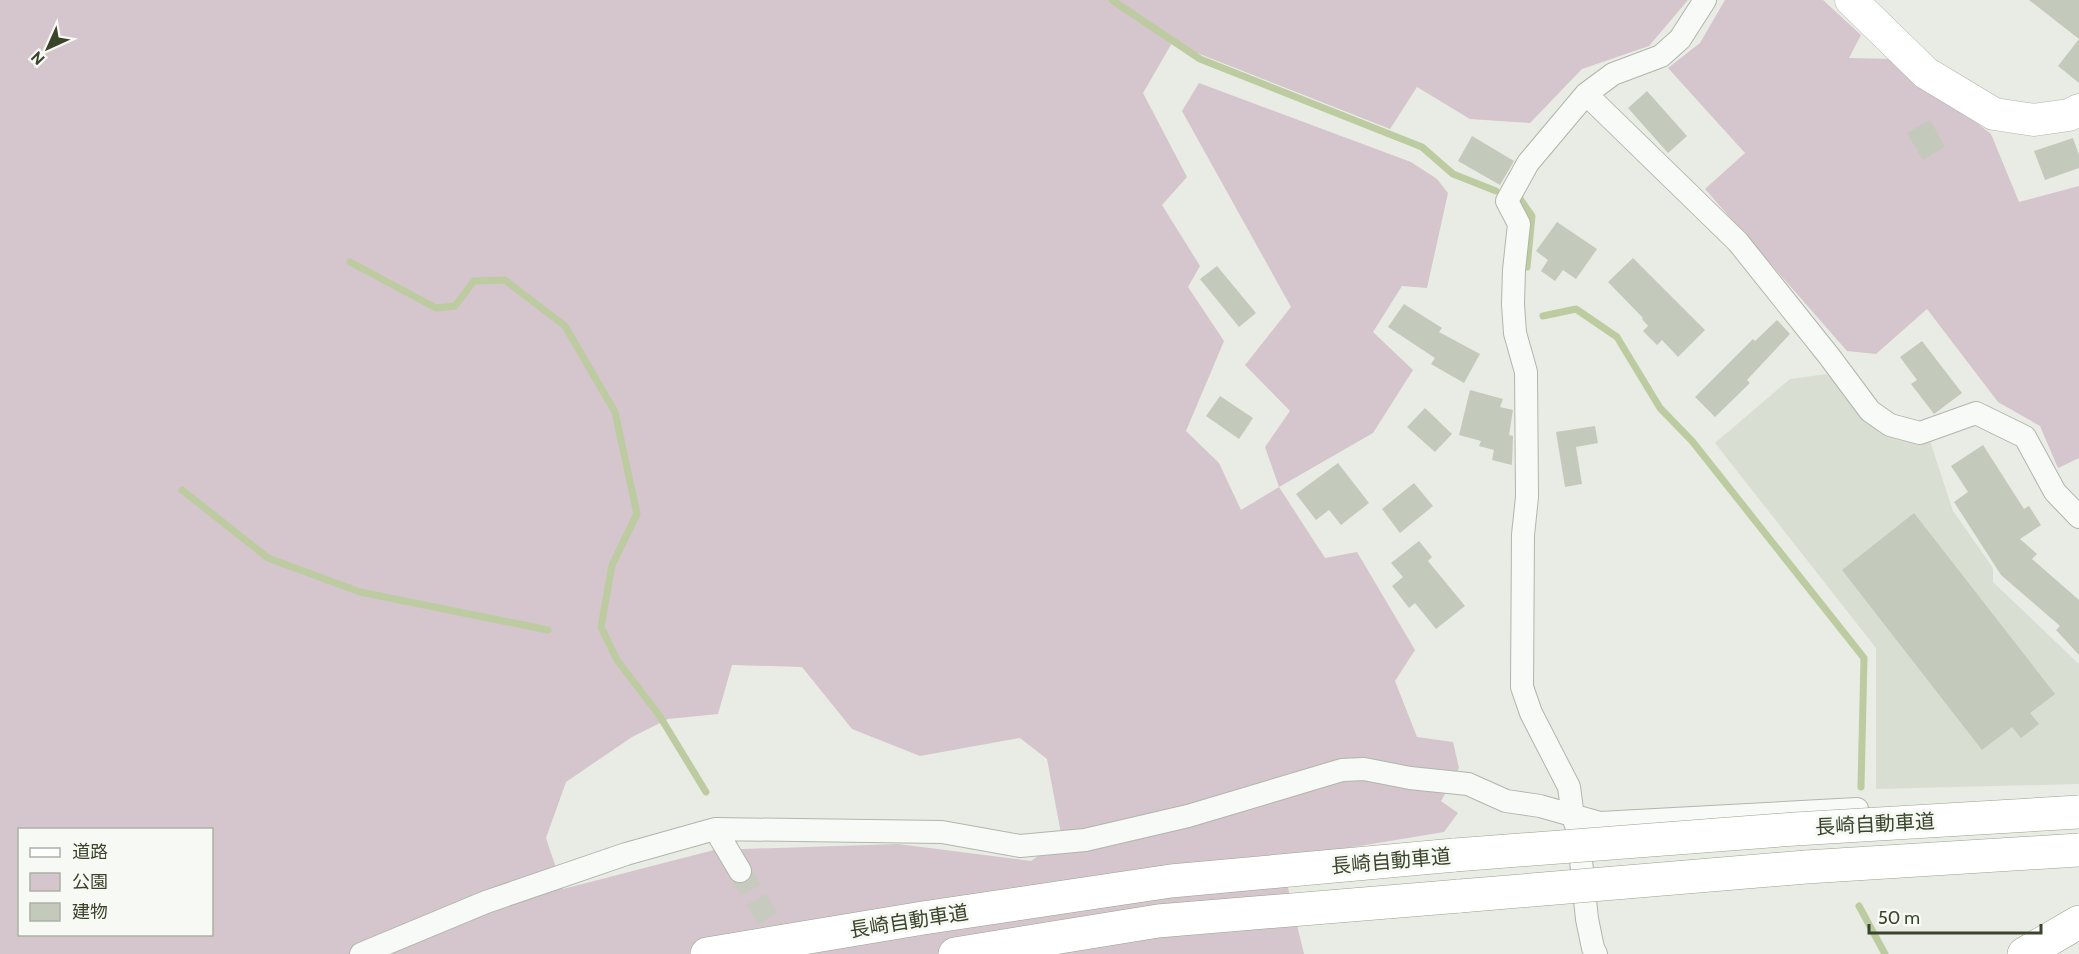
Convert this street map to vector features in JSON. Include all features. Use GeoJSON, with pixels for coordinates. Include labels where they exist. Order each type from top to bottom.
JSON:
{"type":"FeatureCollection","features":[{"type":"Feature","properties":{"kind":"highway","name":"長崎自動車道"},"geometry":{"type":"LineString","coordinates":[[707,954],[923,918],[1171,881],[1455,855],[1795,829],[2079,812]]}},
{"type":"Feature","properties":{"kind":"highway","name":"長崎自動車道"},"geometry":{"type":"LineString","coordinates":[[955,954],[1158,921],[1806,867],[2079,850]]}},
{"type":"Feature","properties":{"kind":"highway"},"geometry":{"type":"LineString","coordinates":[[2024,954],[2079,922]]}},
{"type":"Feature","properties":{"kind":"main road"},"geometry":{"type":"LineString","coordinates":[[1851,0],[1926,73],[1994,114],[2034,120],[2069,115],[2079,110]]}},
{"type":"Feature","properties":{"kind":"street"},"geometry":{"type":"LineString","coordinates":[[1596,954],[1587,919],[1578,831],[1573,817],[1569,787],[1530,713],[1522,687],[1523,535],[1527,497],[1526,372],[1515,333],[1513,304],[1514,270],[1520,224],[1507,201],[1528,163],[1586,94],[1613,74],[1661,56],[1680,39],[1706,0]]}},
{"type":"Feature","properties":{"kind":"street"},"geometry":{"type":"LineString","coordinates":[[1586,94],[1738,242],[1870,411],[1890,425],[1920,433],[1976,413],[2025,437],[2055,492],[2079,517]]}},
{"type":"Feature","properties":{"kind":"street"},"geometry":{"type":"LineString","coordinates":[[361,954],[486,902],[626,854],[715,829],[942,832],[1020,846],[1085,840],[1188,816],[1342,770],[1364,769],[1410,778],[1468,784],[1506,801],[1540,806],[1600,823],[2079,796]]}},
{"type":"Feature","properties":{"kind":"street"},"geometry":{"type":"LineString","coordinates":[[715,829],[740,871]]}},
{"type":"Feature","properties":{"kind":"shaded area"},"geometry":{"type":"Polygon","coordinates":[[[1827,374],[1880,431],[1930,441],[1953,511],[1993,568],[1993,582],[2079,664],[2079,784],[1876,789],[1876,648],[1715,443],[1790,379],[1827,374]]]}},
{"type":"Feature","properties":{"kind":"green space"},"geometry":{"type":"Polygon","coordinates":[[[0,0],[1688,0],[1649,46],[1582,69],[1530,123],[1470,119],[1417,87],[1390,129],[1172,43],[1143,93],[1187,177],[1162,205],[1200,266],[1188,287],[1224,341],[1186,431],[1219,463],[1241,510],[1279,487],[1325,558],[1357,552],[1415,650],[1395,681],[1417,737],[1453,742],[1459,768],[1441,801],[1458,813],[1444,832],[1281,859],[1304,954],[0,954],[0,0]],[[732,665],[718,714],[668,719],[632,737],[566,782],[546,838],[563,889],[714,850],[898,844],[1031,861],[1062,839],[1047,759],[1020,738],[920,756],[852,729],[802,667],[732,665]]]}},
{"type":"Feature","properties":{"kind":"green space"},"geometry":{"type":"Polygon","coordinates":[[[1725,0],[1823,0],[1861,35],[1849,58],[1895,59],[1991,134],[2019,202],[2079,186],[2079,458],[2058,468],[2040,426],[1998,402],[1927,309],[1876,354],[1847,351],[1705,189],[1745,153],[1668,68],[1700,43],[1725,0]]]}},
{"type":"Feature","properties":{"kind":"green space"},"geometry":{"type":"Polygon","coordinates":[[[1199,83],[1411,162],[1437,179],[1448,193],[1427,288],[1402,286],[1373,332],[1413,370],[1373,433],[1279,487],[1265,447],[1290,411],[1245,365],[1291,307],[1182,111],[1199,83]]]}},
{"type":"Feature","properties":{"kind":"building"},"geometry":{"type":"Polygon","coordinates":[[[2029,0],[2079,0],[2079,39],[2029,0]]]}},
{"type":"Feature","properties":{"kind":"building"},"geometry":{"type":"Polygon","coordinates":[[[2079,39],[2079,83],[2058,66],[2079,39]]]}},
{"type":"Feature","properties":{"kind":"building"},"geometry":{"type":"Polygon","coordinates":[[[1647,91],[1687,136],[1668,153],[1628,108],[1647,91]]]}},
{"type":"Feature","properties":{"kind":"building"},"geometry":{"type":"Polygon","coordinates":[[[1930,120],[1945,147],[1923,160],[1907,133],[1930,120]]]}},
{"type":"Feature","properties":{"kind":"building"},"geometry":{"type":"Polygon","coordinates":[[[1472,136],[1514,161],[1500,185],[1458,161],[1472,136]]]}},
{"type":"Feature","properties":{"kind":"building"},"geometry":{"type":"Polygon","coordinates":[[[2073,138],[2079,155],[2079,168],[2045,180],[2034,151],[2073,138]]]}},
{"type":"Feature","properties":{"kind":"building"},"geometry":{"type":"Polygon","coordinates":[[[1557,222],[1597,249],[1576,279],[1563,270],[1555,281],[1541,271],[1548,260],[1536,251],[1557,222]]]}},
{"type":"Feature","properties":{"kind":"building"},"geometry":{"type":"Polygon","coordinates":[[[1633,258],[1705,330],[1678,357],[1662,340],[1657,345],[1643,331],[1648,326],[1643,318],[1608,282],[1633,258]]]}},
{"type":"Feature","properties":{"kind":"building"},"geometry":{"type":"Polygon","coordinates":[[[1217,266],[1256,313],[1239,327],[1200,279],[1217,266]]]}},
{"type":"Feature","properties":{"kind":"building"},"geometry":{"type":"Polygon","coordinates":[[[1404,304],[1442,328],[1439,332],[1480,354],[1464,383],[1431,364],[1435,358],[1388,327],[1404,304]]]}},
{"type":"Feature","properties":{"kind":"building"},"geometry":{"type":"Polygon","coordinates":[[[1777,320],[1790,334],[1747,380],[1750,383],[1715,417],[1695,397],[1753,339],[1755,341],[1777,320]]]}},
{"type":"Feature","properties":{"kind":"building"},"geometry":{"type":"Polygon","coordinates":[[[1922,341],[1962,393],[1934,414],[1911,384],[1917,380],[1900,357],[1922,341]]]}},
{"type":"Feature","properties":{"kind":"building"},"geometry":{"type":"Polygon","coordinates":[[[1470,390],[1503,399],[1500,407],[1513,410],[1509,435],[1513,436],[1512,465],[1492,460],[1494,450],[1479,446],[1481,441],[1459,435],[1470,390]]]}},
{"type":"Feature","properties":{"kind":"building"},"geometry":{"type":"Polygon","coordinates":[[[1220,396],[1253,418],[1239,439],[1206,416],[1220,396]]]}},
{"type":"Feature","properties":{"kind":"building"},"geometry":{"type":"Polygon","coordinates":[[[1425,408],[1452,434],[1435,452],[1407,427],[1425,408]]]}},
{"type":"Feature","properties":{"kind":"building"},"geometry":{"type":"Polygon","coordinates":[[[1595,426],[1598,443],[1576,447],[1582,484],[1565,487],[1556,432],[1595,426]]]}},
{"type":"Feature","properties":{"kind":"building"},"geometry":{"type":"Polygon","coordinates":[[[1983,445],[2024,509],[2029,506],[2041,525],[2020,539],[2037,554],[2032,559],[2079,600],[2079,655],[2056,630],[2060,626],[2001,575],[1954,502],[1968,492],[1951,466],[1983,445]]]}},
{"type":"Feature","properties":{"kind":"building"},"geometry":{"type":"Polygon","coordinates":[[[1338,463],[1369,503],[1341,525],[1329,510],[1316,520],[1296,494],[1338,463]]]}},
{"type":"Feature","properties":{"kind":"building"},"geometry":{"type":"Polygon","coordinates":[[[1414,483],[1433,506],[1400,533],[1382,509],[1414,483]]]}},
{"type":"Feature","properties":{"kind":"building"},"geometry":{"type":"Polygon","coordinates":[[[1914,513],[2055,694],[2030,713],[2039,724],[2021,738],[2012,727],[1982,750],[1842,570],[1914,513]]]}},
{"type":"Feature","properties":{"kind":"building"},"geometry":{"type":"Polygon","coordinates":[[[1419,541],[1432,557],[1428,561],[1465,606],[1436,629],[1415,603],[1409,608],[1392,586],[1403,577],[1391,563],[1419,541]]]}},
{"type":"Feature","properties":{"kind":"waterway"},"geometry":{"type":"LineString","coordinates":[[1112,0],[1200,59],[1422,147],[1453,174],[1496,191]]}},
{"type":"Feature","properties":{"kind":"waterway"},"geometry":{"type":"LineString","coordinates":[[1518,196],[1532,216],[1527,267]]}},
{"type":"Feature","properties":{"kind":"waterway"},"geometry":{"type":"LineString","coordinates":[[350,262],[436,308],[455,306],[474,281],[505,280],[565,326],[615,412],[637,514],[612,565],[601,627],[617,660],[659,715],[706,792]]}},
{"type":"Feature","properties":{"kind":"waterway"},"geometry":{"type":"LineString","coordinates":[[1543,316],[1576,309],[1617,337],[1660,408],[1692,441],[1864,658],[1861,787]]}},
{"type":"Feature","properties":{"kind":"waterway"},"geometry":{"type":"LineString","coordinates":[[182,490],[268,558],[360,592],[548,630]]}},
{"type":"Feature","properties":{"kind":"waterway"},"geometry":{"type":"LineString","coordinates":[[1859,906],[1885,954]]}},
{"type":"Feature","properties":{"kind":"tunnel"},"geometry":{"type":"LineString","coordinates":[[740,871],[787,953]]}}]}
